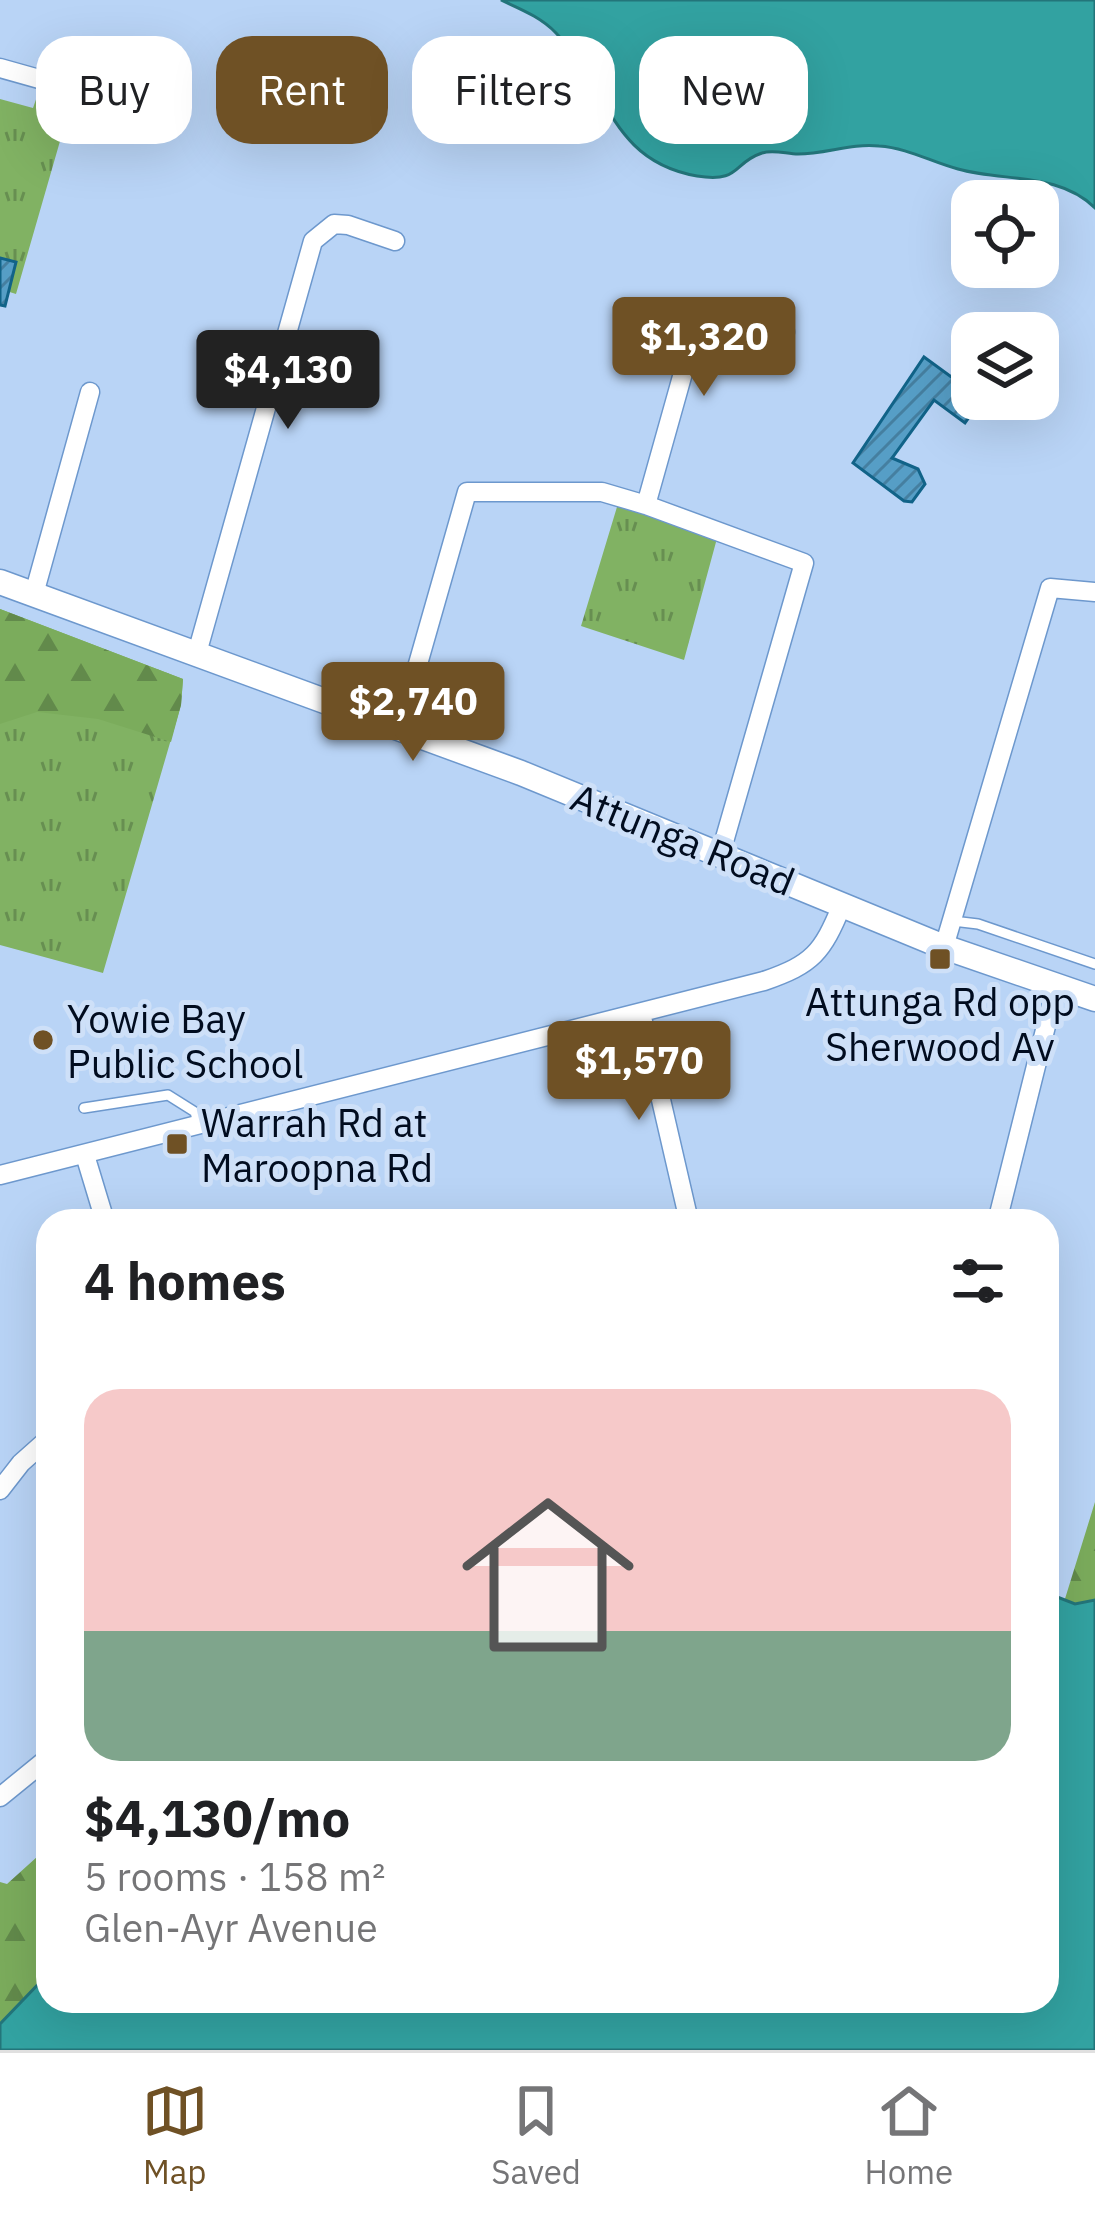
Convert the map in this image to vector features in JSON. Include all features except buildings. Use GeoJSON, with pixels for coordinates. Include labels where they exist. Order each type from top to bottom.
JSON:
{"type":"FeatureCollection","features":[{"type":"Feature","properties":{"kind":"street"},"geometry":{"type":"LineString","coordinates":[[0,68],[36,78]]}},
{"type":"Feature","properties":{"kind":"street"},"geometry":{"type":"LineString","coordinates":[[197,653],[313,242],[334,224],[395,241]]}},
{"type":"Feature","properties":{"kind":"street"},"geometry":{"type":"LineString","coordinates":[[646,505],[699,316],[785,332]]}},
{"type":"Feature","properties":{"kind":"street"},"geometry":{"type":"LineString","coordinates":[[34,594],[90,392]]}},
{"type":"Feature","properties":{"kind":"street"},"geometry":{"type":"LineString","coordinates":[[400,728],[467,492],[602,492],[804,563],[721,852]]}},
{"type":"Feature","properties":{"kind":"street","name":"Attunga Road"},"geometry":{"type":"LineString","coordinates":[[0,582],[400,728],[721,852],[944,946],[1095,999]]}},
{"type":"Feature","properties":{"kind":"street"},"geometry":{"type":"LineString","coordinates":[[944,946],[1050,588],[1095,592]]}},
{"type":"Feature","properties":{"kind":"street"},"geometry":{"type":"LineString","coordinates":[[0,1175],[764,981],[807,964],[824,945],[842,905]]}},
{"type":"Feature","properties":{"kind":"street"},"geometry":{"type":"LineString","coordinates":[[1000,1209],[1056,986]]}},
{"type":"Feature","properties":{"kind":"street"},"geometry":{"type":"LineString","coordinates":[[640,1012],[686,1209]]}},
{"type":"Feature","properties":{"kind":"street"},"geometry":{"type":"LineString","coordinates":[[85,1155],[101,1209]]}},
{"type":"Feature","properties":{"kind":"street"},"geometry":{"type":"LineString","coordinates":[[0,1490],[36,1450]]}},
{"type":"Feature","properties":{"kind":"street"},"geometry":{"type":"LineString","coordinates":[[0,1797],[36,1768]]}},
{"type":"Feature","properties":{"kind":"lane"},"geometry":{"type":"LineString","coordinates":[[953,920],[1095,964]]}},
{"type":"Feature","properties":{"kind":"lane"},"geometry":{"type":"LineString","coordinates":[[85,1108],[168,1095],[195,1112],[199,1126]]}},
{"type":"Feature","properties":{"kind":"green space"},"geometry":{"type":"Polygon","coordinates":[[[0,99],[33,108],[36,99],[36,144],[59,144],[16,294],[0,289],[0,99]]]}},
{"type":"Feature","properties":{"kind":"green space"},"geometry":{"type":"Polygon","coordinates":[[[620,497],[719,531],[684,660],[581,626],[620,497]]]}},
{"type":"Feature","properties":{"kind":"green space"},"geometry":{"type":"Polygon","coordinates":[[[0,609],[183,679],[181,705],[103,973],[0,945],[0,609]]]}},
{"type":"Feature","properties":{"kind":"green space"},"geometry":{"type":"Polygon","coordinates":[[[0,609],[183,679],[171,742],[98,719],[37,712],[0,724],[0,609]]]}},
{"type":"Feature","properties":{"kind":"green space"},"geometry":{"type":"Polygon","coordinates":[[[1095,1502],[1095,1600],[1064,1602],[1095,1502]]]}},
{"type":"Feature","properties":{"kind":"green space"},"geometry":{"type":"Polygon","coordinates":[[[36,1858],[36,1986],[0,2024],[0,1882],[7,1884],[36,1858]]]}},
{"type":"Feature","properties":{"kind":"shaded area"},"geometry":{"type":"Polygon","coordinates":[[[501,0],[1095,0],[1095,208],[1059,187],[1059,180],[976,173],[879,146],[808,154],[766,152],[722,177],[668,168],[628,139],[615,120],[615,36],[559,36],[537,18],[501,0]]]}},
{"type":"Feature","properties":{"kind":"shaded area"},"geometry":{"type":"Polygon","coordinates":[[[1059,1598],[1075,1604],[1095,1600],[1095,2050],[0,2050],[0,2024],[36,1986],[36,2013],[1059,2013],[1059,1598]]]}},
{"type":"Feature","properties":{"kind":"place","name":"Attunga Rd opp Sherwood Av"},"geometry":{"type":"Point","coordinates":[940,959]}},
{"type":"Feature","properties":{"kind":"place","name":"Yowie Bay Public School"},"geometry":{"type":"Point","coordinates":[43,1040]}},
{"type":"Feature","properties":{"kind":"place","name":"Warrah Rd at Maroopna Rd"},"geometry":{"type":"Point","coordinates":[177,1144]}}]}
